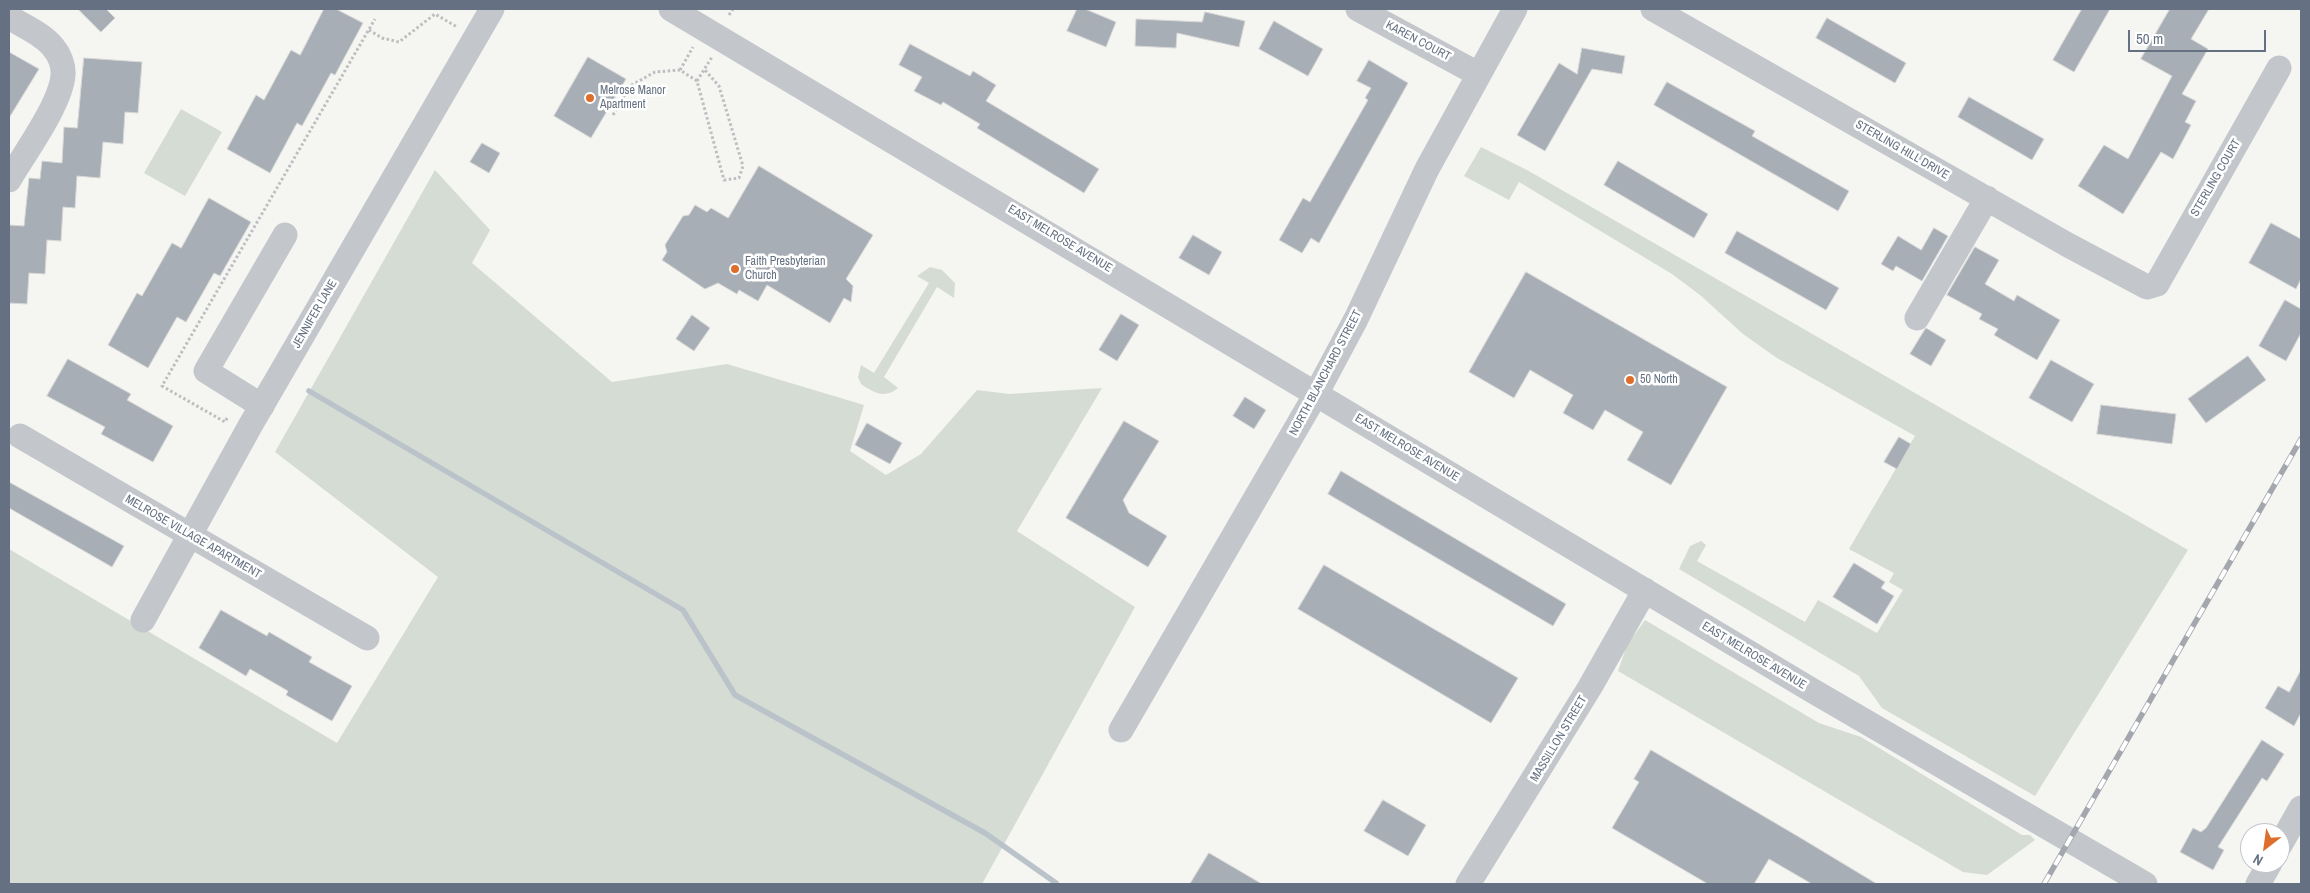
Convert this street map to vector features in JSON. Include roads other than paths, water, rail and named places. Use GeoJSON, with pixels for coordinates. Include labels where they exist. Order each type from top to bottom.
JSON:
{"type":"FeatureCollection","features":[{"type":"Feature","properties":{"kind":"street","name":"JENNIFER LANE"},"geometry":{"type":"LineString","coordinates":[[143,620],[190,535],[252,400],[492,9]]}},
{"type":"Feature","properties":{"kind":"street","name":"EAST MELROSE AVENUE"},"geometry":{"type":"LineString","coordinates":[[671,9],[1645,590],[2144,884]]}},
{"type":"Feature","properties":{"kind":"street","name":"KAREN COURT"},"geometry":{"type":"LineString","coordinates":[[1358,9],[1478,74]]}},
{"type":"Feature","properties":{"kind":"street","name":"NORTH BLANCHARD STREET"},"geometry":{"type":"LineString","coordinates":[[1121,730],[1316,394],[1356,319],[1427,169],[1515,9]]}},
{"type":"Feature","properties":{"kind":"street","name":"STERLING HILL DRIVE"},"geometry":{"type":"LineString","coordinates":[[1669,13],[2068,245],[2152,288]]}},
{"type":"Feature","properties":{"kind":"street"},"geometry":{"type":"LineString","coordinates":[[9,18],[41,36],[53,46],[61,59],[63,74],[60,89],[9,180]]}},
{"type":"Feature","properties":{"kind":"street","name":"STERLING COURT"},"geometry":{"type":"LineString","coordinates":[[2152,288],[2158,284],[2279,68]]}},
{"type":"Feature","properties":{"kind":"street"},"geometry":{"type":"LineString","coordinates":[[1917,318],[1987,198]]}},
{"type":"Feature","properties":{"kind":"street"},"geometry":{"type":"LineString","coordinates":[[252,400],[206,371],[285,235]]}},
{"type":"Feature","properties":{"kind":"street","name":"MELROSE VILLAGE APARTMENT"},"geometry":{"type":"LineString","coordinates":[[20,436],[367,638]]}},
{"type":"Feature","properties":{"kind":"street","name":"MASSILLON STREET"},"geometry":{"type":"LineString","coordinates":[[1468,884],[1566,728],[1645,590]]}},
{"type":"Feature","properties":{"kind":"street"},"geometry":{"type":"LineString","coordinates":[[2290,827],[2301,808]]}},
{"type":"Feature","properties":{"kind":"street"},"geometry":{"type":"LineString","coordinates":[[2258,884],[2264,873]]}},
{"type":"Feature","properties":{"kind":"waterway"},"geometry":{"type":"LineString","coordinates":[[309,391],[683,610],[735,695],[985,833],[1056,883]]}},
{"type":"Feature","properties":{"kind":"railway"},"geometry":{"type":"LineString","coordinates":[[2044,884],[2301,439]]}},
{"type":"Feature","properties":{"kind":"place","name":"Melrose Manor Apartment"},"geometry":{"type":"Point","coordinates":[590,98]}},
{"type":"Feature","properties":{"kind":"place","name":"Faith Presbyterian Church"},"geometry":{"type":"Point","coordinates":[735,269]}},
{"type":"Feature","properties":{"kind":"place","name":"50 North"},"geometry":{"type":"Point","coordinates":[1630,380]}}]}
